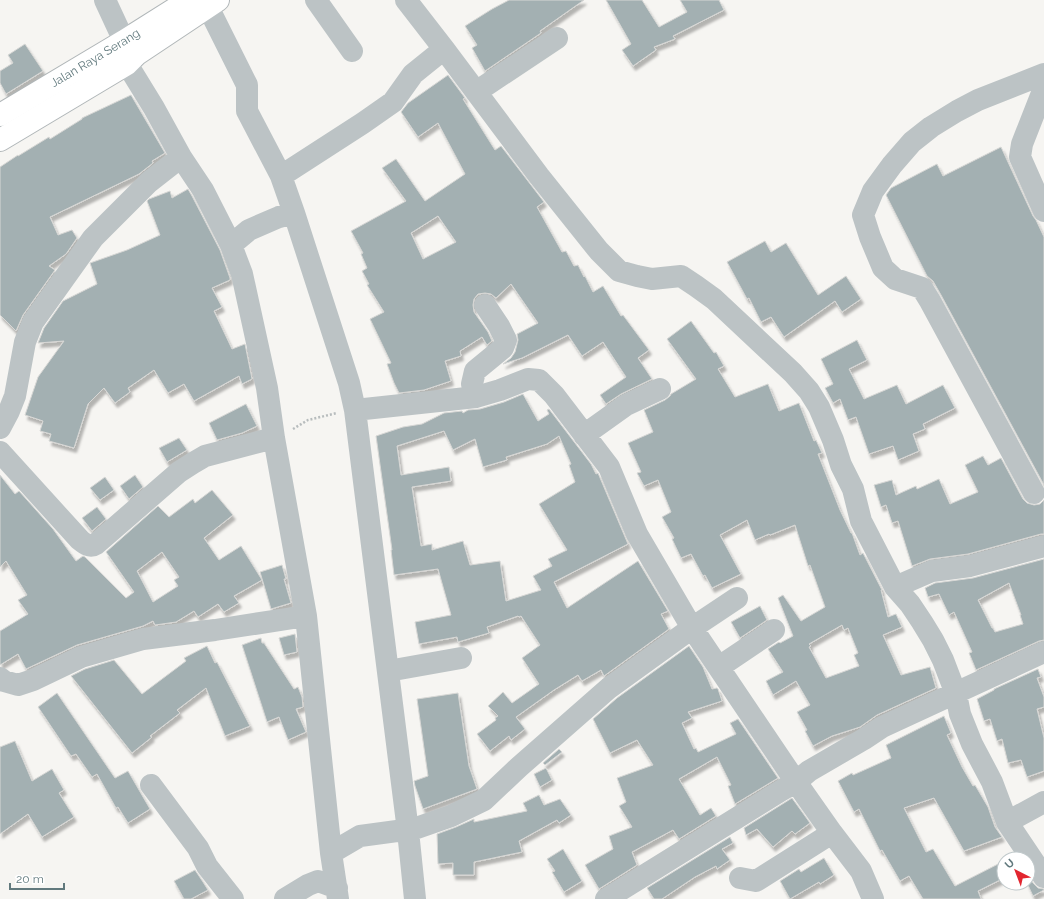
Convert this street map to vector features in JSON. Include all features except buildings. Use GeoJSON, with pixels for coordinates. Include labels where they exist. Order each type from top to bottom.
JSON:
{"type":"FeatureCollection","features":[{"type":"Feature","properties":{"kind":"highway","name":"Jalan Raya Serang"},"geometry":{"type":"LineString","coordinates":[[0,115],[130,49],[204,5]]}},
{"type":"Feature","properties":{"kind":"highway"},"geometry":{"type":"LineString","coordinates":[[0,140],[130,49]]}},
{"type":"Feature","properties":{"kind":"street"},"geometry":{"type":"LineString","coordinates":[[105,0],[130,49],[154,108],[181,157],[203,190],[231,245],[242,274],[268,388],[274,438],[306,616],[331,853],[337,894]]}},
{"type":"Feature","properties":{"kind":"street"},"geometry":{"type":"LineString","coordinates":[[316,0],[352,51]]}},
{"type":"Feature","properties":{"kind":"street"},"geometry":{"type":"LineString","coordinates":[[406,0],[543,182],[599,251],[619,271],[652,279],[681,276],[720,304],[793,373],[809,391],[819,407],[833,440],[840,466],[853,489],[861,521],[895,587],[910,604],[926,628],[943,660],[956,694],[960,714],[972,744],[992,782],[1007,822],[1044,877]]}},
{"type":"Feature","properties":{"kind":"street"},"geometry":{"type":"LineString","coordinates":[[204,5],[247,85],[247,111],[281,176],[287,215],[346,376],[347,411],[388,672],[402,831],[415,899]]}},
{"type":"Feature","properties":{"kind":"street"},"geometry":{"type":"LineString","coordinates":[[476,92],[557,38]]}},
{"type":"Feature","properties":{"kind":"street"},"geometry":{"type":"LineString","coordinates":[[281,176],[393,102],[413,74],[444,49]]}},
{"type":"Feature","properties":{"kind":"street"},"geometry":{"type":"LineString","coordinates":[[1034,493],[930,301],[922,288],[895,280],[883,268],[870,237],[863,215],[873,191],[892,165],[912,142],[931,127],[978,100],[1044,74]]}},
{"type":"Feature","properties":{"kind":"street"},"geometry":{"type":"LineString","coordinates":[[1044,88],[1022,144],[1020,157],[1044,211]]}},
{"type":"Feature","properties":{"kind":"street"},"geometry":{"type":"LineString","coordinates":[[0,428],[16,396],[25,342],[33,322],[93,238],[149,182],[181,157]]}},
{"type":"Feature","properties":{"kind":"street"},"geometry":{"type":"LineString","coordinates":[[231,245],[249,230],[287,215]]}},
{"type":"Feature","properties":{"kind":"street"},"geometry":{"type":"LineString","coordinates":[[476,397],[472,384],[475,371],[503,348],[506,340],[499,326],[485,305]]}},
{"type":"Feature","properties":{"kind":"street"},"geometry":{"type":"LineString","coordinates":[[347,411],[476,397],[528,380],[539,380],[554,395],[609,467],[637,534],[692,628],[796,782],[860,871],[873,899]]}},
{"type":"Feature","properties":{"kind":"street"},"geometry":{"type":"LineString","coordinates":[[584,435],[626,405],[660,389]]}},
{"type":"Feature","properties":{"kind":"street"},"geometry":{"type":"LineString","coordinates":[[0,452],[80,540],[86,545],[92,546],[179,472],[193,463],[205,456],[274,438]]}},
{"type":"Feature","properties":{"kind":"street"},"geometry":{"type":"LineString","coordinates":[[895,587],[932,571],[970,566],[1044,546]]}},
{"type":"Feature","properties":{"kind":"street"},"geometry":{"type":"LineString","coordinates":[[331,853],[360,836],[402,831],[451,816],[484,800],[519,767],[609,688],[692,628],[737,598]]}},
{"type":"Feature","properties":{"kind":"street"},"geometry":{"type":"LineString","coordinates":[[0,678],[4,681],[18,685],[33,680],[80,657],[143,639],[306,616]]}},
{"type":"Feature","properties":{"kind":"street"},"geometry":{"type":"LineString","coordinates":[[719,667],[774,630]]}},
{"type":"Feature","properties":{"kind":"street"},"geometry":{"type":"LineString","coordinates":[[606,899],[796,782],[808,771],[882,727],[1044,652]]}},
{"type":"Feature","properties":{"kind":"street"},"geometry":{"type":"LineString","coordinates":[[388,672],[461,658]]}},
{"type":"Feature","properties":{"kind":"street"},"geometry":{"type":"LineString","coordinates":[[151,785],[198,848],[207,866],[233,899]]}},
{"type":"Feature","properties":{"kind":"street"},"geometry":{"type":"LineString","coordinates":[[1007,822],[1044,802]]}},
{"type":"Feature","properties":{"kind":"street"},"geometry":{"type":"LineString","coordinates":[[740,878],[756,881],[832,833]]}},
{"type":"Feature","properties":{"kind":"street"},"geometry":{"type":"LineString","coordinates":[[285,899],[308,885],[318,882],[337,894]]}},
{"type":"Feature","properties":{"kind":"path"},"geometry":{"type":"LineString","coordinates":[[308,420],[347,411]]}}]}
